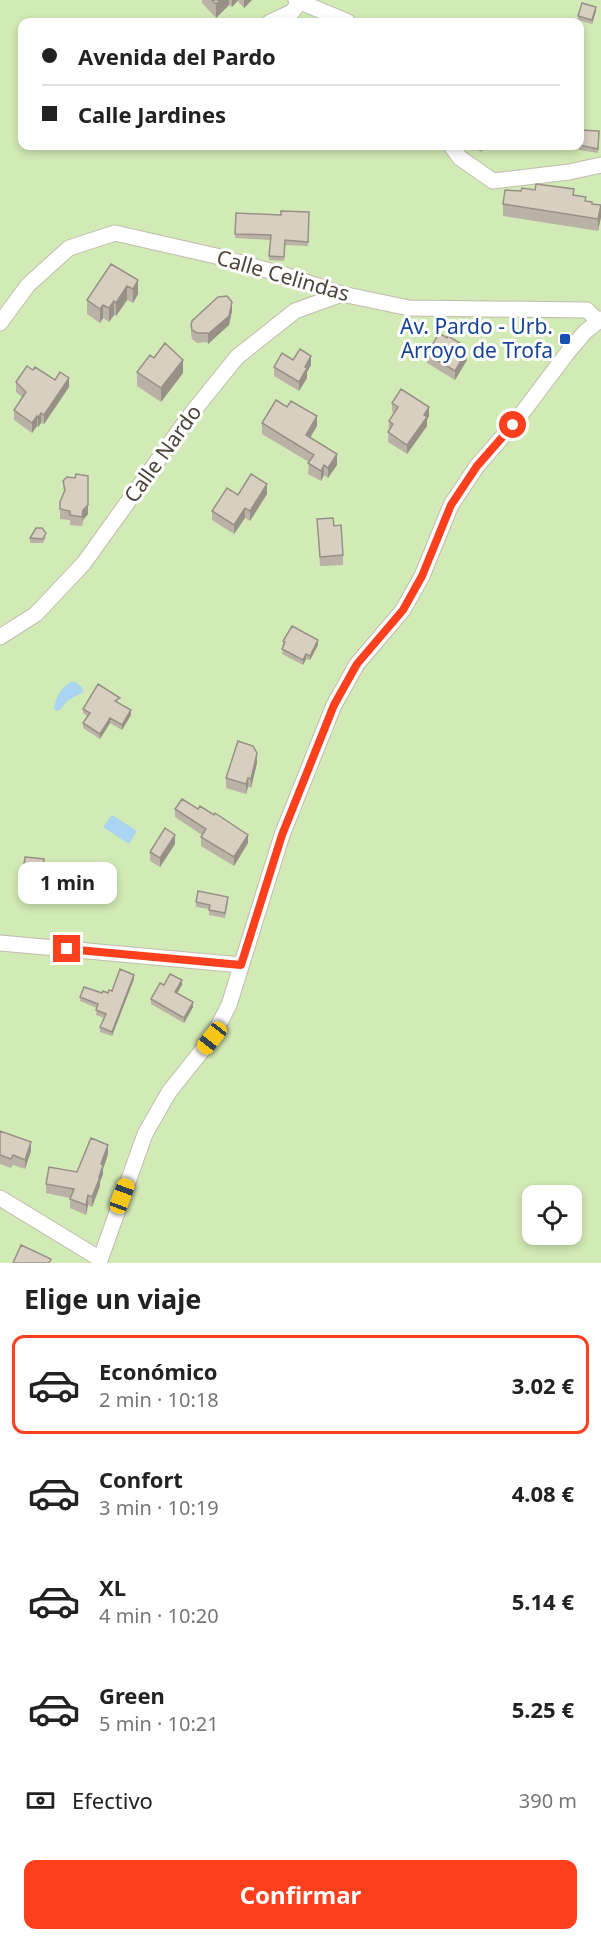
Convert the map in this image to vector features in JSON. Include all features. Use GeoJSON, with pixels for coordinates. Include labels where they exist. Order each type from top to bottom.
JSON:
{"type":"FeatureCollection","features":[{"type":"Feature","properties":{"kind":"street"},"geometry":{"type":"LineString","coordinates":[[279,18],[292,12],[298,1],[338,18]]}},
{"type":"Feature","properties":{"kind":"street"},"geometry":{"type":"LineString","coordinates":[[454,150],[460,158],[493,181],[569,172],[601,165]]}},
{"type":"Feature","properties":{"kind":"street","name":"Calle Celindas"},"geometry":{"type":"LineString","coordinates":[[0,323],[28,285],[69,248],[115,233],[216,256],[342,294],[409,308],[587,310],[599,320]]}},
{"type":"Feature","properties":{"kind":"street","name":"Calle Nardo"},"geometry":{"type":"LineString","coordinates":[[0,637],[36,614],[84,563],[191,414],[237,357],[295,311],[342,294]]}},
{"type":"Feature","properties":{"kind":"street"},"geometry":{"type":"LineString","coordinates":[[0,1198],[99,1261],[145,1134],[169,1092],[212,1038],[229,1005],[282,835],[334,705],[357,664],[403,610],[422,576],[451,505],[477,466],[513,425],[568,352],[599,320]]}},
{"type":"Feature","properties":{"kind":"street"},"geometry":{"type":"LineString","coordinates":[[0,943],[241,965]]}},
{"type":"Feature","properties":{"kind":"green space"},"geometry":{"type":"Polygon","coordinates":[[[0,0],[601,0],[601,1263],[0,1263],[0,0]]]}},
{"type":"Feature","properties":{"kind":"water"},"geometry":{"type":"Polygon","coordinates":[[[72,682],[82,687],[83,692],[67,701],[60,710],[56,711],[54,707],[60,692],[72,682]]]}},
{"type":"Feature","properties":{"kind":"water"},"geometry":{"type":"Polygon","coordinates":[[[112,815],[137,831],[129,844],[103,827],[112,815]]]}},
{"type":"Feature","properties":{"kind":"building"},"geometry":{"type":"Polygon","coordinates":[[[582,3],[596,7],[592,20],[578,16],[582,3]]]}},
{"type":"Feature","properties":{"kind":"building"},"geometry":{"type":"Polygon","coordinates":[[[584,130],[599,131],[598,149],[584,146],[584,130]]]}},
{"type":"Feature","properties":{"kind":"building"},"geometry":{"type":"Polygon","coordinates":[[[536,184],[574,189],[573,195],[586,197],[585,201],[601,205],[598,219],[503,204],[505,190],[521,191],[522,188],[535,190],[536,184]]]}},
{"type":"Feature","properties":{"kind":"building"},"geometry":{"type":"Polygon","coordinates":[[[281,211],[309,212],[308,242],[285,240],[284,257],[269,256],[271,235],[235,234],[236,213],[281,215],[281,211]]]}},
{"type":"Feature","properties":{"kind":"building"},"geometry":{"type":"Polygon","coordinates":[[[111,264],[138,280],[133,289],[127,286],[116,303],[114,301],[109,308],[103,305],[100,309],[87,300],[111,264]]]}},
{"type":"Feature","properties":{"kind":"building"},"geometry":{"type":"Polygon","coordinates":[[[227,296],[232,302],[229,316],[208,334],[192,330],[192,321],[218,297],[227,296]]]}},
{"type":"Feature","properties":{"kind":"building"},"geometry":{"type":"Polygon","coordinates":[[[439,333],[460,343],[459,345],[467,350],[455,371],[427,354],[439,333]]]}},
{"type":"Feature","properties":{"kind":"building"},"geometry":{"type":"Polygon","coordinates":[[[165,343],[183,360],[161,388],[137,372],[150,355],[154,358],[165,343]]]}},
{"type":"Feature","properties":{"kind":"building"},"geometry":{"type":"Polygon","coordinates":[[[300,349],[311,356],[299,382],[274,367],[282,353],[293,360],[300,349]]]}},
{"type":"Feature","properties":{"kind":"building"},"geometry":{"type":"Polygon","coordinates":[[[27,366],[33,370],[35,367],[55,380],[60,372],[69,378],[44,415],[41,413],[32,423],[14,410],[26,392],[16,382],[27,366]]]}},
{"type":"Feature","properties":{"kind":"building"},"geometry":{"type":"Polygon","coordinates":[[[401,389],[429,407],[424,415],[427,417],[407,445],[388,432],[393,424],[389,421],[398,407],[392,403],[401,389]]]}},
{"type":"Feature","properties":{"kind":"building"},"geometry":{"type":"Polygon","coordinates":[[[276,400],[287,407],[291,401],[317,416],[306,435],[337,454],[328,468],[324,465],[321,471],[308,463],[314,455],[262,423],[276,400]]]}},
{"type":"Feature","properties":{"kind":"building"},"geometry":{"type":"Polygon","coordinates":[[[76,474],[88,476],[88,505],[83,510],[82,517],[70,515],[70,511],[60,509],[65,490],[63,481],[67,477],[75,478],[76,474]]]}},
{"type":"Feature","properties":{"kind":"building"},"geometry":{"type":"Polygon","coordinates":[[[251,474],[267,484],[250,511],[245,508],[234,525],[212,511],[227,488],[238,495],[251,474]]]}},
{"type":"Feature","properties":{"kind":"building"},"geometry":{"type":"Polygon","coordinates":[[[333,518],[334,526],[341,525],[343,555],[320,557],[317,519],[333,518]]]}},
{"type":"Feature","properties":{"kind":"building"},"geometry":{"type":"Polygon","coordinates":[[[36,528],[42,528],[46,533],[43,539],[30,538],[36,528]]]}},
{"type":"Feature","properties":{"kind":"building"},"geometry":{"type":"Polygon","coordinates":[[[292,626],[318,640],[310,656],[306,654],[303,660],[282,649],[285,642],[283,641],[292,626]]]}},
{"type":"Feature","properties":{"kind":"building"},"geometry":{"type":"Polygon","coordinates":[[[98,684],[120,698],[115,701],[131,710],[122,725],[110,718],[100,734],[83,723],[90,713],[83,709],[98,684]]]}},
{"type":"Feature","properties":{"kind":"building"},"geometry":{"type":"Polygon","coordinates":[[[238,741],[253,746],[257,753],[251,779],[248,778],[246,784],[226,778],[238,741]]]}},
{"type":"Feature","properties":{"kind":"building"},"geometry":{"type":"Polygon","coordinates":[[[182,799],[198,809],[200,806],[214,815],[215,813],[248,835],[234,857],[201,837],[206,829],[175,809],[182,799]]]}},
{"type":"Feature","properties":{"kind":"building"},"geometry":{"type":"Polygon","coordinates":[[[165,828],[175,835],[160,858],[150,852],[165,828]]]}},
{"type":"Feature","properties":{"kind":"building"},"geometry":{"type":"Polygon","coordinates":[[[25,857],[44,859],[43,866],[55,868],[53,883],[48,882],[47,890],[21,886],[25,857]]]}},
{"type":"Feature","properties":{"kind":"building"},"geometry":{"type":"Polygon","coordinates":[[[198,891],[228,897],[225,913],[209,910],[210,905],[196,902],[198,891]]]}},
{"type":"Feature","properties":{"kind":"building"},"geometry":{"type":"Polygon","coordinates":[[[120,969],[134,975],[112,1032],[100,1027],[106,1014],[96,1010],[98,1004],[80,997],[84,987],[102,993],[112,991],[120,969]]]}},
{"type":"Feature","properties":{"kind":"building"},"geometry":{"type":"Polygon","coordinates":[[[170,974],[182,980],[175,992],[193,1002],[184,1018],[151,999],[160,983],[164,985],[170,974]]]}},
{"type":"Feature","properties":{"kind":"building"},"geometry":{"type":"Polygon","coordinates":[[[0,1131],[31,1142],[25,1160],[13,1155],[11,1159],[0,1155],[0,1131]]]}},
{"type":"Feature","properties":{"kind":"building"},"geometry":{"type":"Polygon","coordinates":[[[91,1138],[108,1145],[101,1164],[103,1165],[100,1177],[92,1197],[88,1195],[86,1205],[70,1199],[74,1189],[46,1184],[49,1167],[77,1172],[91,1138]]]}},
{"type":"Feature","properties":{"kind":"building"},"geometry":{"type":"Polygon","coordinates":[[[21,1245],[51,1259],[49,1263],[13,1263],[21,1245]]]}},
{"type":"Feature","properties":{"kind":"place","name":"Av. Pardo - Urb. Arroyo de Trofa"},"geometry":{"type":"Point","coordinates":[565,339]}},
{"type":"Feature","properties":{"kind":"route"},"geometry":{"type":"LineString","coordinates":[[67,949],[241,965],[282,835],[334,705],[357,664],[403,610],[422,576],[451,505],[477,466],[513,425]]}}]}
